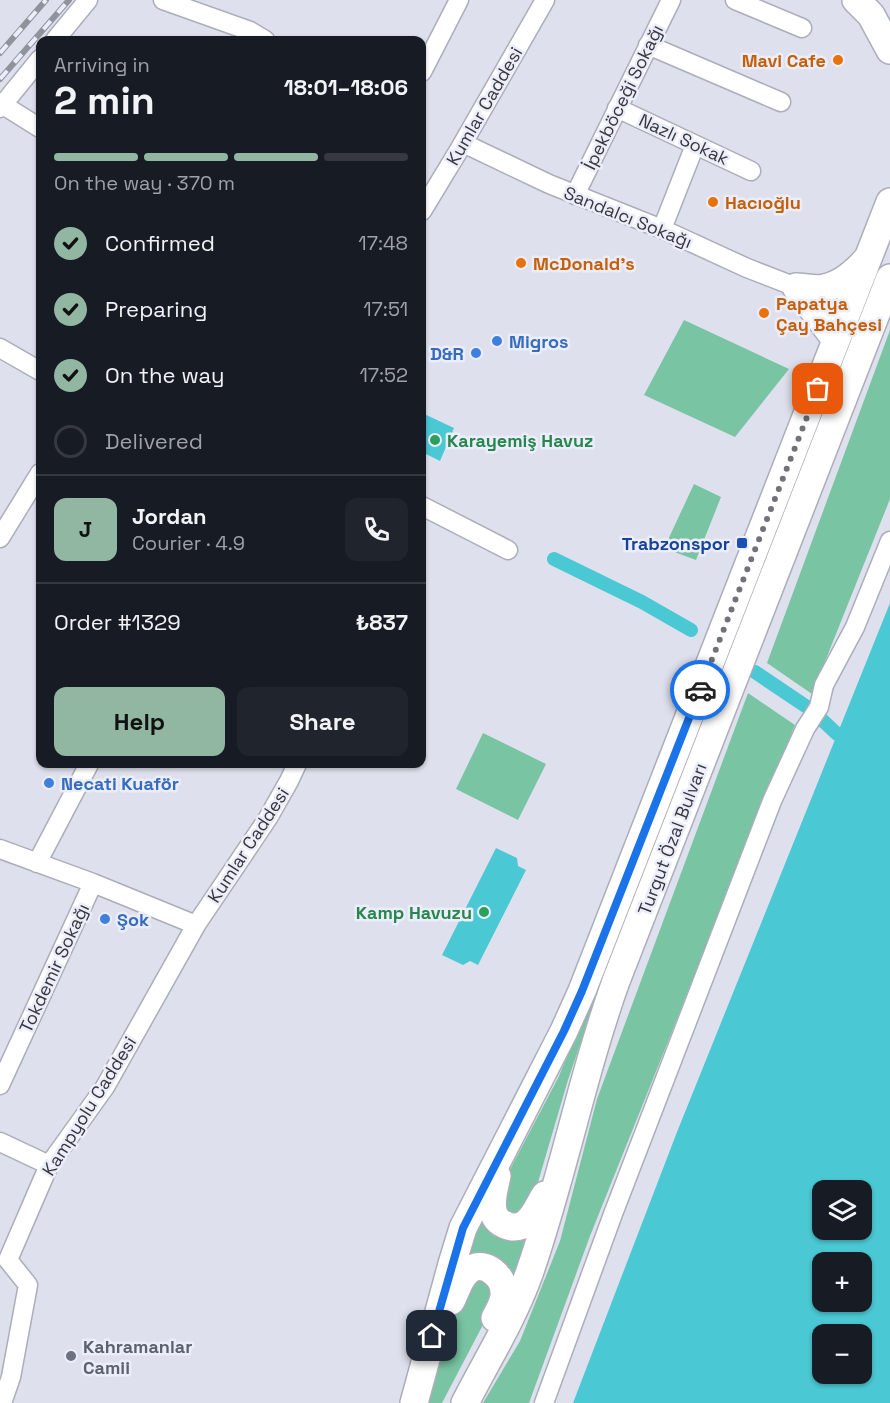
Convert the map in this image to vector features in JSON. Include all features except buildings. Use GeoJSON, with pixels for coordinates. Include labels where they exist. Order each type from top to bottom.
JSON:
{"type":"FeatureCollection","features":[{"type":"Feature","properties":{"kind":"highway"},"geometry":{"type":"LineString","coordinates":[[858,0],[890,18]]}},
{"type":"Feature","properties":{"kind":"highway"},"geometry":{"type":"LineString","coordinates":[[858,0],[871,15],[890,50]]}},
{"type":"Feature","properties":{"kind":"highway","name":"Turgut Özal Bulvarı"},"geometry":{"type":"LineString","coordinates":[[414,1403],[463,1228],[564,1031],[582,991],[890,202]]}},
{"type":"Feature","properties":{"kind":"highway"},"geometry":{"type":"LineString","coordinates":[[796,287],[824,288],[834,284],[859,269],[870,255]]}},
{"type":"Feature","properties":{"kind":"highway","name":"Turgut Özal Bulvarı"},"geometry":{"type":"LineString","coordinates":[[463,1403],[506,1324],[529,1273],[562,1167],[590,1058],[612,992],[890,278]]}},
{"type":"Feature","properties":{"kind":"highway"},"geometry":{"type":"LineString","coordinates":[[796,287],[836,340]]}},
{"type":"Feature","properties":{"kind":"highway"},"geometry":{"type":"LineString","coordinates":[[503,1149],[492,1208],[499,1222],[511,1227],[520,1227],[530,1220],[562,1167]]}},
{"type":"Feature","properties":{"kind":"highway"},"geometry":{"type":"LineString","coordinates":[[432,1336],[466,1273],[472,1267],[481,1266],[494,1271],[501,1279],[504,1291],[503,1302],[467,1382],[463,1403]]}},
{"type":"Feature","properties":{"kind":"street"},"geometry":{"type":"LineString","coordinates":[[58,36],[88,0]]}},
{"type":"Feature","properties":{"kind":"street"},"geometry":{"type":"LineString","coordinates":[[163,0],[258,36]]}},
{"type":"Feature","properties":{"kind":"street"},"geometry":{"type":"LineString","coordinates":[[426,64],[459,0]]}},
{"type":"Feature","properties":{"kind":"street","name":"İpekböceği Sokağı"},"geometry":{"type":"LineString","coordinates":[[574,195],[671,0]]}},
{"type":"Feature","properties":{"kind":"street"},"geometry":{"type":"LineString","coordinates":[[735,0],[802,28]]}},
{"type":"Feature","properties":{"kind":"street","name":"Kumlar Caddesi"},"geometry":{"type":"LineString","coordinates":[[426,204],[463,143],[538,2]]}},
{"type":"Feature","properties":{"kind":"street"},"geometry":{"type":"LineString","coordinates":[[648,45],[781,102]]}},
{"type":"Feature","properties":{"kind":"street"},"geometry":{"type":"LineString","coordinates":[[36,64],[1,107],[36,126]]}},
{"type":"Feature","properties":{"kind":"street","name":"Nazlı Sokak"},"geometry":{"type":"LineString","coordinates":[[617,108],[752,171]]}},
{"type":"Feature","properties":{"kind":"street","name":"Sandalcı Sokağı"},"geometry":{"type":"LineString","coordinates":[[463,143],[574,195],[662,229],[747,268],[796,287]]}},
{"type":"Feature","properties":{"kind":"street"},"geometry":{"type":"LineString","coordinates":[[662,229],[695,145]]}},
{"type":"Feature","properties":{"kind":"street"},"geometry":{"type":"LineString","coordinates":[[0,348],[36,369]]}},
{"type":"Feature","properties":{"kind":"street"},"geometry":{"type":"LineString","coordinates":[[0,538],[36,480]]}},
{"type":"Feature","properties":{"kind":"street"},"geometry":{"type":"LineString","coordinates":[[426,508],[508,550]]}},
{"type":"Feature","properties":{"kind":"street"},"geometry":{"type":"LineString","coordinates":[[544,1403],[589,1276],[759,833],[805,729],[819,706],[824,685],[855,627],[890,542]]}},
{"type":"Feature","properties":{"kind":"street"},"geometry":{"type":"LineString","coordinates":[[38,863],[87,768]]}},
{"type":"Feature","properties":{"kind":"street","name":"Kumlar Caddesi"},"geometry":{"type":"LineString","coordinates":[[196,925],[268,818],[295,768]]}},
{"type":"Feature","properties":{"kind":"street"},"geometry":{"type":"LineString","coordinates":[[0,849],[93,883],[196,925]]}},
{"type":"Feature","properties":{"kind":"street","name":"Tokdemir Sokağı"},"geometry":{"type":"LineString","coordinates":[[0,1085],[93,883]]}},
{"type":"Feature","properties":{"kind":"street","name":"Kampyolu Caddesi"},"geometry":{"type":"LineString","coordinates":[[4,1260],[48,1165],[105,1087],[196,925]]}},
{"type":"Feature","properties":{"kind":"street"},"geometry":{"type":"LineString","coordinates":[[0,1142],[48,1165]]}},
{"type":"Feature","properties":{"kind":"street"},"geometry":{"type":"LineString","coordinates":[[2,1403],[5,1376],[28,1285],[4,1260]]}},
{"type":"Feature","properties":{"kind":"green space"},"geometry":{"type":"Polygon","coordinates":[[[684,320],[789,369],[735,437],[644,395],[684,320]]]}},
{"type":"Feature","properties":{"kind":"green space"},"geometry":{"type":"Polygon","coordinates":[[[890,330],[890,499],[812,694],[767,663],[890,330]]]}},
{"type":"Feature","properties":{"kind":"green space"},"geometry":{"type":"Polygon","coordinates":[[[833,376],[839,378],[585,1030],[529,1213],[513,1222],[496,1196],[558,1078],[584,1016],[833,376]]]}},
{"type":"Feature","properties":{"kind":"green space"},"geometry":{"type":"Polygon","coordinates":[[[694,484],[721,497],[696,560],[666,549],[666,544],[694,484]]]}},
{"type":"Feature","properties":{"kind":"green space"},"geometry":{"type":"Polygon","coordinates":[[[748,693],[795,725],[590,1236],[529,1403],[483,1403],[520,1341],[560,1241],[597,1099],[748,693]]]}},
{"type":"Feature","properties":{"kind":"green space"},"geometry":{"type":"Polygon","coordinates":[[[483,733],[546,764],[518,820],[456,789],[483,733]]]}},
{"type":"Feature","properties":{"kind":"green space"},"geometry":{"type":"Polygon","coordinates":[[[481,1212],[532,1231],[511,1286],[463,1258],[481,1212]]]}},
{"type":"Feature","properties":{"kind":"green space"},"geometry":{"type":"Polygon","coordinates":[[[486,1273],[497,1298],[442,1403],[429,1403],[461,1288],[486,1273]]]}},
{"type":"Feature","properties":{"kind":"water","name":"Karayemiş Havuz"},"geometry":{"type":"Polygon","coordinates":[[[426,415],[454,428],[440,461],[426,454],[426,415]]]}},
{"type":"Feature","properties":{"kind":"water"},"geometry":{"type":"Polygon","coordinates":[[[890,603],[890,1403],[573,1403],[677,1132],[890,603]]]}},
{"type":"Feature","properties":{"kind":"water","name":"Kamp Havuzu"},"geometry":{"type":"Polygon","coordinates":[[[496,848],[517,858],[518,866],[526,870],[478,965],[470,961],[463,965],[442,955],[496,848]]]}},
{"type":"Feature","properties":{"kind":"waterway"},"geometry":{"type":"LineString","coordinates":[[554,559],[642,602],[691,630]]}},
{"type":"Feature","properties":{"kind":"waterway"},"geometry":{"type":"LineString","coordinates":[[755,672],[807,707]]}},
{"type":"Feature","properties":{"kind":"waterway"},"geometry":{"type":"LineString","coordinates":[[819,717],[837,734]]}},
{"type":"Feature","properties":{"kind":"railway"},"geometry":{"type":"LineString","coordinates":[[0,53],[46,0]]}},
{"type":"Feature","properties":{"kind":"railway"},"geometry":{"type":"LineString","coordinates":[[38,36],[69,0]]}},
{"type":"Feature","properties":{"kind":"railway"},"geometry":{"type":"LineString","coordinates":[[0,79],[36,38]]}},
{"type":"Feature","properties":{"kind":"way so far"},"geometry":{"type":"LineString","coordinates":[[700,690],[818,389]]}},
{"type":"Feature","properties":{"kind":"place","name":"Mavi Cafe"},"geometry":{"type":"Point","coordinates":[838,60]}},
{"type":"Feature","properties":{"kind":"place","name":"Hacıoğlu"},"geometry":{"type":"Point","coordinates":[713,202]}},
{"type":"Feature","properties":{"kind":"place","name":"McDonald's"},"geometry":{"type":"Point","coordinates":[521,263]}},
{"type":"Feature","properties":{"kind":"place","name":"Papatya Çay Bahçesi"},"geometry":{"type":"Point","coordinates":[764,313]}},
{"type":"Feature","properties":{"kind":"place","name":"Migros"},"geometry":{"type":"Point","coordinates":[497,341]}},
{"type":"Feature","properties":{"kind":"place","name":"D&R"},"geometry":{"type":"Point","coordinates":[476,353]}},
{"type":"Feature","properties":{"kind":"place","name":"Karayemiş Havuz"},"geometry":{"type":"Point","coordinates":[435,440]}},
{"type":"Feature","properties":{"kind":"place","name":"Trabzonspor"},"geometry":{"type":"Point","coordinates":[742,543]}},
{"type":"Feature","properties":{"kind":"place","name":"Necati Kuaför"},"geometry":{"type":"Point","coordinates":[49,783]}},
{"type":"Feature","properties":{"kind":"place","name":"Kamp Havuzu"},"geometry":{"type":"Point","coordinates":[484,912]}},
{"type":"Feature","properties":{"kind":"place","name":"Şok"},"geometry":{"type":"Point","coordinates":[105,919]}},
{"type":"Feature","properties":{"kind":"place","name":"Kahramanlar Camii"},"geometry":{"type":"Point","coordinates":[71,1356]}},
{"type":"Feature","properties":{"kind":"route"},"geometry":{"type":"LineString","coordinates":[[432,1336],[463,1228],[564,1031],[582,991],[700,690]]}}]}
